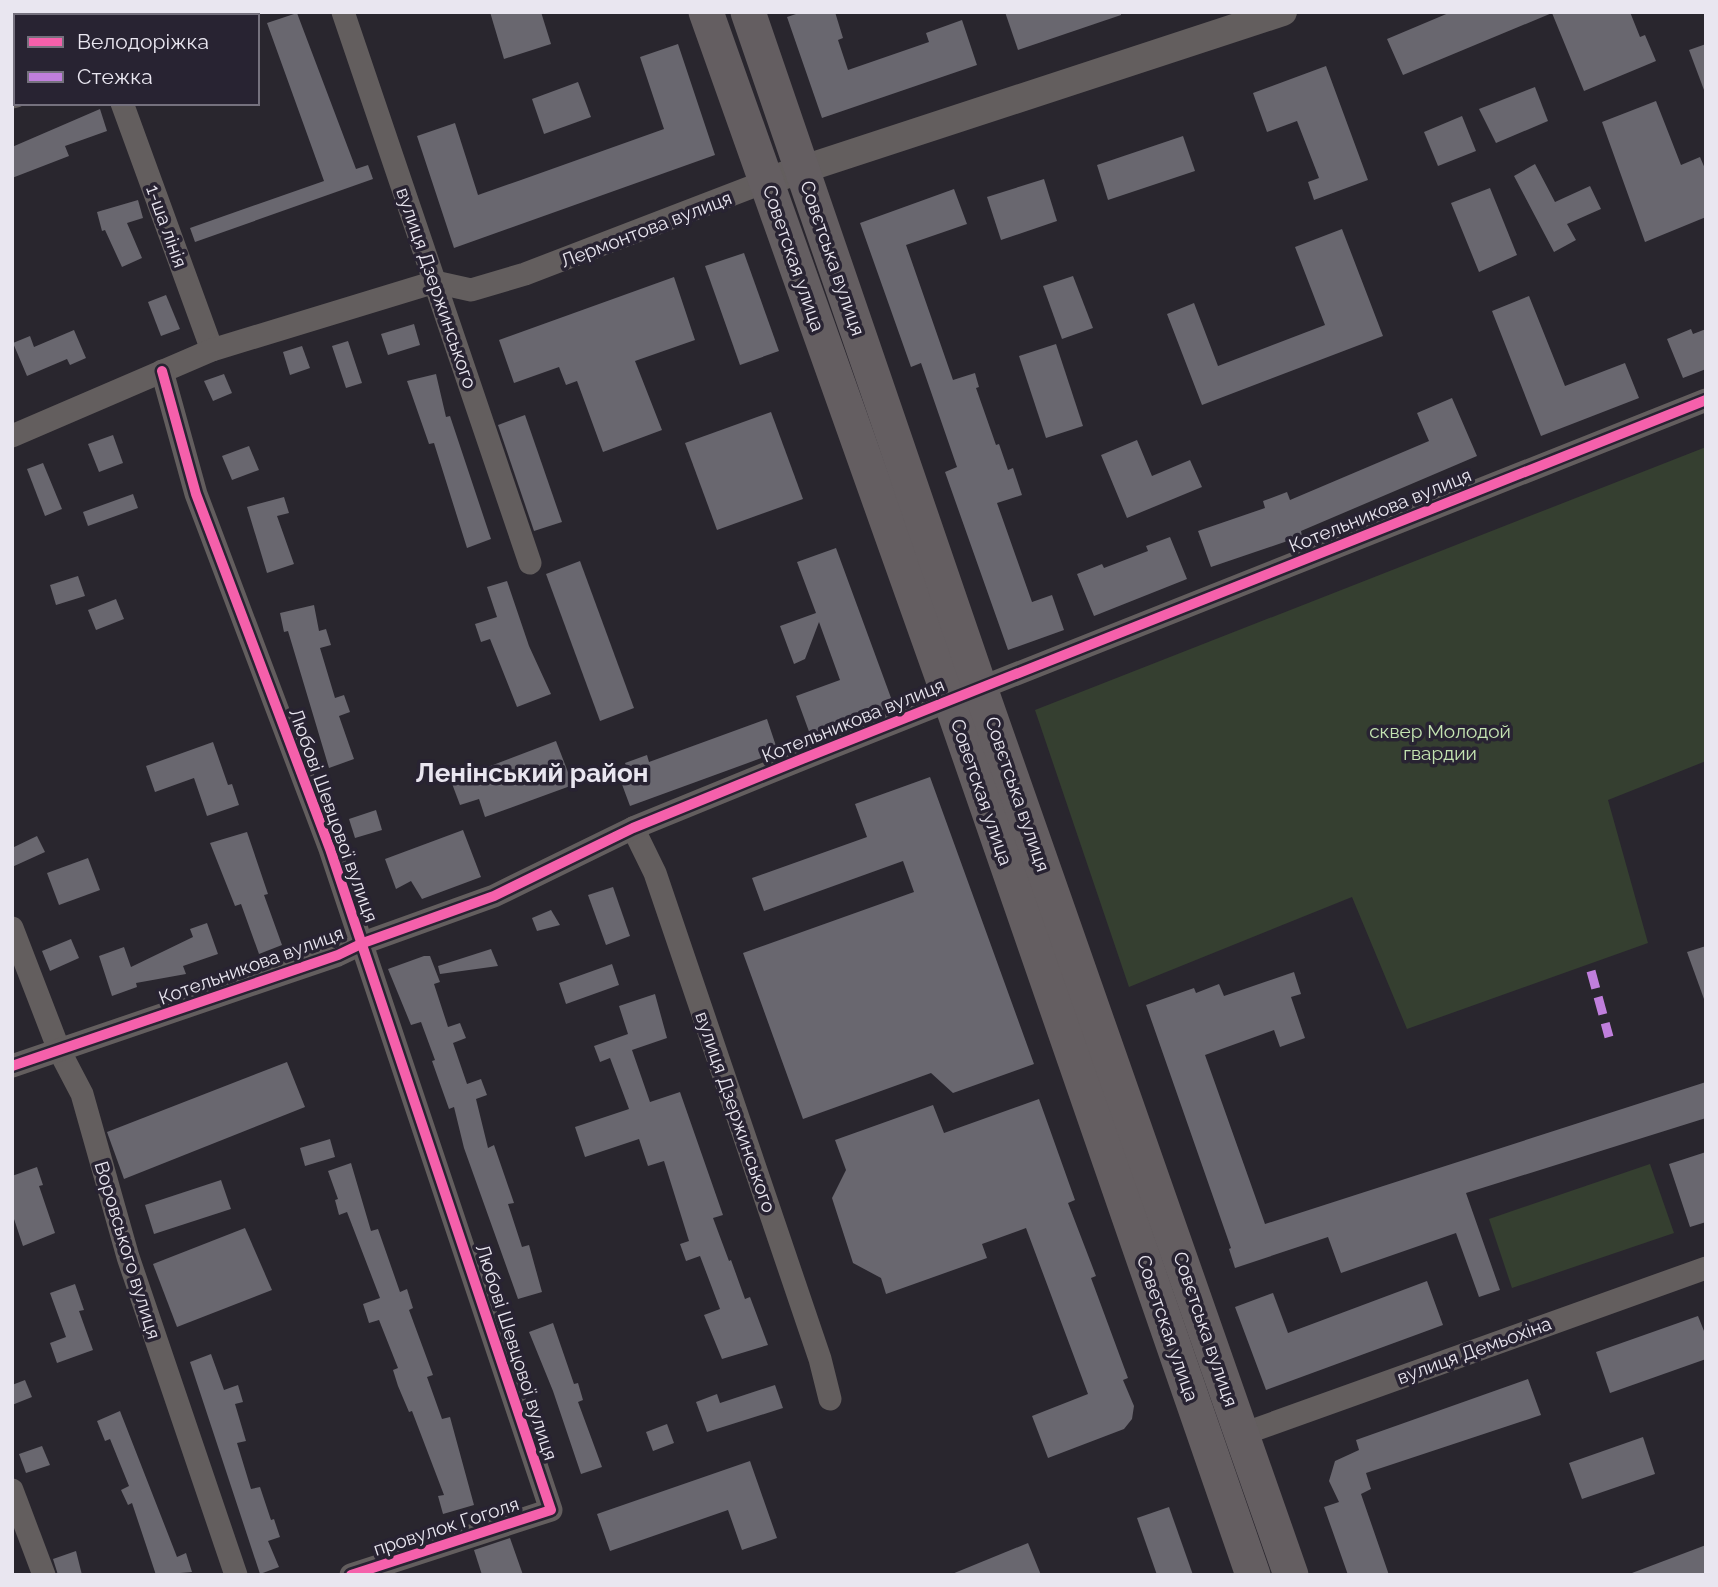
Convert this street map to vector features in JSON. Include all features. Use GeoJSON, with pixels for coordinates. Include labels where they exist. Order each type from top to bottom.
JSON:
{"type":"FeatureCollection","features":[{"type":"Feature","properties":{"kind":"main road","name":"Советская улица"},"geometry":{"type":"LineString","coordinates":[[706,12],[767,181],[965,694],[1253,1575]]}},
{"type":"Feature","properties":{"kind":"main road","name":"Совєтська вулиця"},"geometry":{"type":"LineString","coordinates":[[748,12],[802,168],[965,694],[1243,1434],[1291,1575]]}},
{"type":"Feature","properties":{"kind":"street","name":"вулиця Дзержинського"},"geometry":{"type":"LineString","coordinates":[[343,12],[530,563]]}},
{"type":"Feature","properties":{"kind":"street","name":"Лермонтова вулиця"},"geometry":{"type":"LineString","coordinates":[[12,436],[212,350],[435,282],[471,290],[525,274],[802,168],[1283,12]]}},
{"type":"Feature","properties":{"kind":"street","name":"1-ша лінія"},"geometry":{"type":"LineString","coordinates":[[123,105],[212,350]]}},
{"type":"Feature","properties":{"kind":"street","name":"Любові Шевцової вулиця"},"geometry":{"type":"LineString","coordinates":[[162,371],[197,494],[363,943],[551,1510]]}},
{"type":"Feature","properties":{"kind":"street","name":"Котельникова вулиця"},"geometry":{"type":"LineString","coordinates":[[12,1066],[338,956],[363,943],[494,896],[633,828],[1706,400]]}},
{"type":"Feature","properties":{"kind":"street","name":"вулиця Дзержинського"},"geometry":{"type":"LineString","coordinates":[[633,828],[659,884],[820,1359],[830,1399]]}},
{"type":"Feature","properties":{"kind":"street","name":"Воровського вулиця"},"geometry":{"type":"LineString","coordinates":[[12,928],[59,1050],[82,1094],[128,1257],[236,1575]]}},
{"type":"Feature","properties":{"kind":"street","name":"вулиця Демьохіна"},"geometry":{"type":"LineString","coordinates":[[1243,1434],[1706,1268]]}},
{"type":"Feature","properties":{"kind":"street"},"geometry":{"type":"LineString","coordinates":[[12,1490],[44,1575]]}},
{"type":"Feature","properties":{"kind":"street","name":"провулок Гоголя"},"geometry":{"type":"LineString","coordinates":[[351,1575],[551,1510]]}},
{"type":"Feature","properties":{"kind":"green space","name":"сквер Молодой гвардии"},"geometry":{"type":"Polygon","coordinates":[[[1706,447],[1706,761],[1608,800],[1648,943],[1407,1029],[1352,897],[1129,987],[1035,710],[1706,447]]]}},
{"type":"Feature","properties":{"kind":"green space"},"geometry":{"type":"Polygon","coordinates":[[[1650,1164],[1674,1233],[1512,1288],[1489,1219],[1650,1164]]]}},
{"type":"Feature","properties":{"kind":"building"},"geometry":{"type":"Polygon","coordinates":[[[490,12],[541,12],[551,44],[504,59],[490,12]]]}},
{"type":"Feature","properties":{"kind":"building"},"geometry":{"type":"Polygon","coordinates":[[[802,12],[835,12],[843,38],[838,40],[848,70],[929,42],[926,33],[962,20],[977,65],[822,118],[787,17],[802,12]]]}},
{"type":"Feature","properties":{"kind":"building"},"geometry":{"type":"Polygon","coordinates":[[[1005,12],[1121,12],[1121,15],[1018,50],[1005,12]]]}},
{"type":"Feature","properties":{"kind":"building"},"geometry":{"type":"Polygon","coordinates":[[[1451,12],[1630,12],[1640,37],[1645,35],[1656,61],[1584,91],[1552,13],[1403,75],[1387,39],[1451,12]]]}},
{"type":"Feature","properties":{"kind":"building"},"geometry":{"type":"Polygon","coordinates":[[[297,13],[356,169],[368,165],[373,179],[195,242],[190,228],[324,181],[267,23],[297,13]]]}},
{"type":"Feature","properties":{"kind":"building"},"geometry":{"type":"Polygon","coordinates":[[[678,44],[715,155],[454,248],[417,136],[455,123],[478,195],[521,180],[664,129],[640,57],[678,44]]]}},
{"type":"Feature","properties":{"kind":"building"},"geometry":{"type":"Polygon","coordinates":[[[1706,44],[1706,90],[1704,90],[1689,50],[1706,44]]]}},
{"type":"Feature","properties":{"kind":"building"},"geometry":{"type":"Polygon","coordinates":[[[1326,66],[1368,180],[1314,200],[1308,182],[1319,178],[1297,121],[1267,132],[1253,93],[1326,66]]]}},
{"type":"Feature","properties":{"kind":"building"},"geometry":{"type":"Polygon","coordinates":[[[578,82],[591,117],[544,134],[532,99],[578,82]]]}},
{"type":"Feature","properties":{"kind":"building"},"geometry":{"type":"Polygon","coordinates":[[[1535,87],[1548,121],[1496,143],[1479,109],[1535,87]]]}},
{"type":"Feature","properties":{"kind":"building"},"geometry":{"type":"Polygon","coordinates":[[[1656,101],[1681,165],[1700,157],[1706,171],[1706,217],[1645,242],[1602,122],[1656,101]]]}},
{"type":"Feature","properties":{"kind":"building"},"geometry":{"type":"Polygon","coordinates":[[[100,109],[107,131],[65,146],[69,156],[12,178],[12,147],[100,109]]]}},
{"type":"Feature","properties":{"kind":"building"},"geometry":{"type":"Polygon","coordinates":[[[1462,116],[1476,151],[1438,166],[1424,132],[1462,116]]]}},
{"type":"Feature","properties":{"kind":"building"},"geometry":{"type":"Polygon","coordinates":[[[1183,136],[1195,171],[1108,200],[1097,165],[1183,136]]]}},
{"type":"Feature","properties":{"kind":"building"},"geometry":{"type":"Polygon","coordinates":[[[1535,164],[1555,202],[1590,186],[1601,209],[1567,224],[1576,240],[1554,252],[1514,176],[1535,164]]]}},
{"type":"Feature","properties":{"kind":"building"},"geometry":{"type":"Polygon","coordinates":[[[1044,179],[1057,221],[1001,240],[987,197],[1044,179]]]}},
{"type":"Feature","properties":{"kind":"building"},"geometry":{"type":"Polygon","coordinates":[[[1490,188],[1517,255],[1479,272],[1451,203],[1490,188]]]}},
{"type":"Feature","properties":{"kind":"building"},"geometry":{"type":"Polygon","coordinates":[[[954,189],[967,224],[906,245],[953,380],[975,373],[979,387],[976,388],[996,445],[999,444],[1008,470],[1013,468],[1022,495],[997,503],[1032,602],[1052,595],[1064,630],[1008,650],[945,472],[957,467],[921,363],[911,367],[860,223],[954,189]]]}},
{"type":"Feature","properties":{"kind":"building"},"geometry":{"type":"Polygon","coordinates":[[[138,200],[143,218],[127,223],[142,258],[122,267],[105,230],[102,231],[97,212],[138,200]]]}},
{"type":"Feature","properties":{"kind":"building"},"geometry":{"type":"Polygon","coordinates":[[[1342,229],[1383,336],[1202,405],[1167,314],[1194,303],[1218,366],[1325,325],[1295,247],[1342,229]]]}},
{"type":"Feature","properties":{"kind":"building"},"geometry":{"type":"Polygon","coordinates":[[[744,253],[779,351],[740,365],[705,266],[744,253]]]}},
{"type":"Feature","properties":{"kind":"building"},"geometry":{"type":"Polygon","coordinates":[[[1073,276],[1093,328],[1062,339],[1043,286],[1073,276]]]}},
{"type":"Feature","properties":{"kind":"building"},"geometry":{"type":"Polygon","coordinates":[[[674,277],[695,340],[635,361],[662,430],[603,452],[577,381],[566,385],[559,367],[514,383],[499,340],[674,277]]]}},
{"type":"Feature","properties":{"kind":"building"},"geometry":{"type":"Polygon","coordinates":[[[166,295],[180,329],[161,336],[148,302],[166,295]]]}},
{"type":"Feature","properties":{"kind":"building"},"geometry":{"type":"Polygon","coordinates":[[[1529,296],[1565,386],[1625,363],[1639,398],[1541,436],[1492,311],[1529,296]]]}},
{"type":"Feature","properties":{"kind":"building"},"geometry":{"type":"Polygon","coordinates":[[[414,324],[420,345],[388,355],[381,334],[414,324]]]}},
{"type":"Feature","properties":{"kind":"building"},"geometry":{"type":"Polygon","coordinates":[[[1691,329],[1693,334],[1706,329],[1706,369],[1683,378],[1667,339],[1691,329]]]}},
{"type":"Feature","properties":{"kind":"building"},"geometry":{"type":"Polygon","coordinates":[[[74,330],[86,358],[70,365],[67,359],[27,376],[13,343],[30,336],[34,347],[74,330]]]}},
{"type":"Feature","properties":{"kind":"building"},"geometry":{"type":"Polygon","coordinates":[[[348,341],[362,383],[346,388],[332,346],[348,341]]]}},
{"type":"Feature","properties":{"kind":"building"},"geometry":{"type":"Polygon","coordinates":[[[1056,344],[1083,426],[1046,438],[1019,356],[1056,344]]]}},
{"type":"Feature","properties":{"kind":"building"},"geometry":{"type":"Polygon","coordinates":[[[302,346],[310,368],[290,375],[283,352],[302,346]]]}},
{"type":"Feature","properties":{"kind":"building"},"geometry":{"type":"Polygon","coordinates":[[[224,374],[232,393],[213,401],[204,381],[224,374]]]}},
{"type":"Feature","properties":{"kind":"building"},"geometry":{"type":"Polygon","coordinates":[[[436,374],[446,417],[450,416],[491,539],[467,548],[434,443],[429,444],[407,381],[436,374]]]}},
{"type":"Feature","properties":{"kind":"building"},"geometry":{"type":"Polygon","coordinates":[[[1452,398],[1477,456],[1301,531],[1302,536],[1211,567],[1198,531],[1265,508],[1263,501],[1287,492],[1290,500],[1429,441],[1417,413],[1452,398]]]}},
{"type":"Feature","properties":{"kind":"building"},"geometry":{"type":"Polygon","coordinates":[[[771,412],[803,499],[717,530],[685,443],[771,412]]]}},
{"type":"Feature","properties":{"kind":"building"},"geometry":{"type":"Polygon","coordinates":[[[525,415],[562,522],[534,531],[498,425],[525,415]]]}},
{"type":"Feature","properties":{"kind":"building"},"geometry":{"type":"Polygon","coordinates":[[[113,435],[123,463],[99,472],[88,444],[113,435]]]}},
{"type":"Feature","properties":{"kind":"building"},"geometry":{"type":"Polygon","coordinates":[[[1137,440],[1152,476],[1190,460],[1202,487],[1127,518],[1101,455],[1137,440]]]}},
{"type":"Feature","properties":{"kind":"building"},"geometry":{"type":"Polygon","coordinates":[[[249,446],[259,470],[232,480],[222,456],[249,446]]]}},
{"type":"Feature","properties":{"kind":"building"},"geometry":{"type":"Polygon","coordinates":[[[43,463],[62,509],[45,516],[27,469],[43,463]]]}},
{"type":"Feature","properties":{"kind":"building"},"geometry":{"type":"Polygon","coordinates":[[[133,494],[138,508],[88,526],[83,512],[133,494]]]}},
{"type":"Feature","properties":{"kind":"building"},"geometry":{"type":"Polygon","coordinates":[[[284,497],[289,513],[277,516],[294,564],[267,573],[247,507],[284,497]]]}},
{"type":"Feature","properties":{"kind":"building"},"geometry":{"type":"Polygon","coordinates":[[[1170,537],[1187,579],[1094,616],[1077,574],[1102,564],[1104,568],[1148,551],[1146,546],[1170,537]]]}},
{"type":"Feature","properties":{"kind":"building"},"geometry":{"type":"Polygon","coordinates":[[[836,548],[894,706],[811,737],[796,696],[840,680],[819,622],[805,659],[794,664],[780,626],[816,613],[797,562],[836,548]]]}},
{"type":"Feature","properties":{"kind":"building"},"geometry":{"type":"Polygon","coordinates":[[[580,561],[634,708],[600,721],[546,574],[580,561]]]}},
{"type":"Feature","properties":{"kind":"building"},"geometry":{"type":"Polygon","coordinates":[[[78,576],[85,596],[56,605],[50,585],[78,576]]]}},
{"type":"Feature","properties":{"kind":"building"},"geometry":{"type":"Polygon","coordinates":[[[507,581],[529,646],[551,694],[517,707],[490,639],[481,642],[475,624],[497,617],[487,587],[507,581]]]}},
{"type":"Feature","properties":{"kind":"building"},"geometry":{"type":"Polygon","coordinates":[[[116,599],[124,619],[96,630],[88,610],[116,599]]]}},
{"type":"Feature","properties":{"kind":"building"},"geometry":{"type":"Polygon","coordinates":[[[314,605],[319,631],[326,629],[331,645],[320,648],[335,698],[344,695],[350,712],[339,716],[354,759],[329,768],[288,631],[284,632],[280,613],[314,605]]]}},
{"type":"Feature","properties":{"kind":"building"},"geometry":{"type":"Polygon","coordinates":[[[767,719],[778,752],[630,806],[620,779],[630,777],[625,763],[647,755],[649,762],[767,719]]]}},
{"type":"Feature","properties":{"kind":"building"},"geometry":{"type":"Polygon","coordinates":[[[556,741],[573,785],[485,817],[479,799],[460,805],[451,781],[556,741]]]}},
{"type":"Feature","properties":{"kind":"building"},"geometry":{"type":"Polygon","coordinates":[[[213,742],[228,785],[232,784],[239,805],[207,816],[194,778],[155,792],[146,766],[213,742]]]}},
{"type":"Feature","properties":{"kind":"building"},"geometry":{"type":"Polygon","coordinates":[[[930,777],[1034,1064],[953,1093],[931,1073],[803,1119],[743,953],[914,892],[903,861],[764,911],[752,878],[867,837],[855,804],[930,777]]]}},
{"type":"Feature","properties":{"kind":"building"},"geometry":{"type":"Polygon","coordinates":[[[376,810],[382,830],[355,838],[349,819],[376,810]]]}},
{"type":"Feature","properties":{"kind":"building"},"geometry":{"type":"Polygon","coordinates":[[[463,830],[481,877],[422,899],[411,881],[396,889],[385,859],[463,830]]]}},
{"type":"Feature","properties":{"kind":"building"},"geometry":{"type":"Polygon","coordinates":[[[247,832],[268,894],[264,895],[282,945],[259,954],[241,904],[235,906],[210,843],[247,832]]]}},
{"type":"Feature","properties":{"kind":"building"},"geometry":{"type":"Polygon","coordinates":[[[37,836],[45,852],[12,867],[12,848],[37,836]]]}},
{"type":"Feature","properties":{"kind":"building"},"geometry":{"type":"Polygon","coordinates":[[[88,858],[100,890],[59,905],[47,873],[88,858]]]}},
{"type":"Feature","properties":{"kind":"building"},"geometry":{"type":"Polygon","coordinates":[[[613,887],[630,936],[606,945],[588,895],[613,887]]]}},
{"type":"Feature","properties":{"kind":"building"},"geometry":{"type":"Polygon","coordinates":[[[551,910],[560,925],[537,931],[532,918],[551,910]]]}},
{"type":"Feature","properties":{"kind":"building"},"geometry":{"type":"Polygon","coordinates":[[[207,923],[218,954],[183,966],[186,974],[136,983],[137,987],[112,996],[99,956],[124,947],[131,967],[193,937],[190,929],[207,923]]]}},
{"type":"Feature","properties":{"kind":"building"},"geometry":{"type":"Polygon","coordinates":[[[71,939],[79,958],[50,971],[42,951],[71,939]]]}},
{"type":"Feature","properties":{"kind":"building"},"geometry":{"type":"Polygon","coordinates":[[[1706,946],[1706,999],[1704,999],[1687,952],[1706,946]]]}},
{"type":"Feature","properties":{"kind":"building"},"geometry":{"type":"Polygon","coordinates":[[[491,949],[498,966],[440,974],[438,966],[491,949]]]}},
{"type":"Feature","properties":{"kind":"building"},"geometry":{"type":"Polygon","coordinates":[[[430,956],[440,982],[434,984],[448,1027],[460,1023],[466,1038],[453,1043],[467,1084],[481,1079],[487,1095],[476,1099],[488,1148],[494,1145],[514,1203],[508,1204],[522,1247],[529,1245],[542,1292],[518,1299],[464,1148],[454,1107],[449,1109],[421,1022],[411,1025],[388,969],[430,956]]]}},
{"type":"Feature","properties":{"kind":"building"},"geometry":{"type":"Polygon","coordinates":[[[612,964],[619,985],[566,1004],[559,983],[612,964]]]}},
{"type":"Feature","properties":{"kind":"building"},"geometry":{"type":"Polygon","coordinates":[[[1294,972],[1301,994],[1291,997],[1305,1038],[1280,1047],[1274,1030],[1205,1055],[1265,1224],[1706,1082],[1706,1118],[1466,1193],[1500,1290],[1479,1297],[1456,1233],[1341,1273],[1328,1237],[1235,1268],[1229,1249],[1231,1248],[1146,1005],[1194,988],[1196,993],[1219,984],[1224,996],[1294,972]]]}},
{"type":"Feature","properties":{"kind":"building"},"geometry":{"type":"Polygon","coordinates":[[[655,994],[667,1038],[632,1050],[650,1102],[680,1092],[723,1215],[713,1218],[745,1299],[750,1297],[768,1345],[722,1359],[704,1315],[720,1309],[700,1256],[686,1261],[680,1244],[689,1241],[664,1161],[648,1166],[639,1139],[585,1157],[575,1127],[629,1109],[610,1058],[600,1062],[594,1046],[628,1034],[619,1006],[655,994]]]}},
{"type":"Feature","properties":{"kind":"building"},"geometry":{"type":"Polygon","coordinates":[[[287,1062],[305,1107],[124,1179],[107,1132],[287,1062]]]}},
{"type":"Feature","properties":{"kind":"building"},"geometry":{"type":"Polygon","coordinates":[[[1039,1099],[1075,1200],[1068,1203],[1096,1276],[1091,1278],[1128,1378],[1123,1380],[1134,1406],[1132,1419],[1124,1429],[1048,1458],[1032,1416],[1088,1394],[1026,1228],[982,1244],[987,1258],[886,1294],[881,1278],[853,1263],[832,1198],[846,1170],[835,1140],[933,1105],[944,1133],[1039,1099]]]}},
{"type":"Feature","properties":{"kind":"building"},"geometry":{"type":"Polygon","coordinates":[[[330,1139],[335,1157],[305,1166],[300,1148],[330,1139]]]}},
{"type":"Feature","properties":{"kind":"building"},"geometry":{"type":"Polygon","coordinates":[[[1706,1152],[1706,1222],[1690,1227],[1669,1164],[1706,1152]]]}},
{"type":"Feature","properties":{"kind":"building"},"geometry":{"type":"Polygon","coordinates":[[[351,1163],[371,1231],[378,1229],[400,1292],[407,1289],[413,1308],[409,1310],[433,1375],[427,1377],[442,1419],[450,1417],[474,1505],[443,1514],[438,1496],[444,1495],[412,1411],[409,1412],[398,1386],[393,1370],[398,1368],[379,1320],[369,1323],[363,1304],[380,1298],[347,1212],[339,1215],[335,1200],[338,1199],[328,1171],[351,1163]]]}},
{"type":"Feature","properties":{"kind":"building"},"geometry":{"type":"Polygon","coordinates":[[[37,1167],[43,1185],[39,1186],[55,1233],[23,1246],[12,1213],[12,1176],[37,1167]]]}},
{"type":"Feature","properties":{"kind":"building"},"geometry":{"type":"Polygon","coordinates":[[[221,1180],[231,1209],[154,1234],[145,1205],[221,1180]]]}},
{"type":"Feature","properties":{"kind":"building"},"geometry":{"type":"Polygon","coordinates":[[[245,1228],[272,1290],[177,1327],[153,1264],[245,1228]]]}},
{"type":"Feature","properties":{"kind":"building"},"geometry":{"type":"Polygon","coordinates":[[[1427,1281],[1443,1325],[1266,1390],[1235,1307],[1273,1293],[1288,1333],[1427,1281]]]}},
{"type":"Feature","properties":{"kind":"building"},"geometry":{"type":"Polygon","coordinates":[[[75,1284],[84,1310],[79,1311],[93,1350],[57,1363],[50,1343],[66,1337],[50,1293],[75,1284]]]}},
{"type":"Feature","properties":{"kind":"building"},"geometry":{"type":"Polygon","coordinates":[[[1698,1316],[1706,1336],[1706,1359],[1610,1393],[1596,1352],[1698,1316]]]}},
{"type":"Feature","properties":{"kind":"building"},"geometry":{"type":"Polygon","coordinates":[[[553,1323],[574,1384],[578,1383],[583,1400],[578,1402],[602,1467],[581,1474],[553,1391],[529,1332],[553,1323]]]}},
{"type":"Feature","properties":{"kind":"building"},"geometry":{"type":"Polygon","coordinates":[[[211,1354],[224,1390],[238,1385],[243,1402],[235,1404],[246,1441],[237,1443],[251,1489],[260,1487],[280,1537],[268,1541],[279,1567],[260,1574],[190,1362],[211,1354]]]}},
{"type":"Feature","properties":{"kind":"building"},"geometry":{"type":"Polygon","coordinates":[[[1528,1379],[1541,1415],[1366,1473],[1371,1489],[1361,1494],[1389,1575],[1348,1575],[1324,1507],[1339,1502],[1329,1481],[1335,1461],[1359,1450],[1356,1440],[1528,1379]]]}},
{"type":"Feature","properties":{"kind":"building"},"geometry":{"type":"Polygon","coordinates":[[[25,1380],[32,1397],[12,1405],[12,1385],[25,1380]]]}},
{"type":"Feature","properties":{"kind":"building"},"geometry":{"type":"Polygon","coordinates":[[[775,1385],[783,1408],[707,1432],[696,1402],[717,1394],[720,1403],[775,1385]]]}},
{"type":"Feature","properties":{"kind":"building"},"geometry":{"type":"Polygon","coordinates":[[[120,1411],[177,1557],[186,1553],[192,1572],[156,1575],[132,1503],[128,1505],[121,1490],[129,1486],[110,1439],[105,1441],[97,1421],[120,1411]]]}},
{"type":"Feature","properties":{"kind":"building"},"geometry":{"type":"Polygon","coordinates":[[[667,1424],[674,1443],[653,1451],[646,1432],[667,1424]]]}},
{"type":"Feature","properties":{"kind":"building"},"geometry":{"type":"Polygon","coordinates":[[[1643,1437],[1655,1474],[1582,1499],[1569,1463],[1643,1437]]]}},
{"type":"Feature","properties":{"kind":"building"},"geometry":{"type":"Polygon","coordinates":[[[42,1446],[50,1465],[26,1473],[19,1454],[42,1446]]]}},
{"type":"Feature","properties":{"kind":"building"},"geometry":{"type":"Polygon","coordinates":[[[750,1461],[777,1538],[742,1550],[728,1510],[610,1551],[597,1514],[750,1461]]]}},
{"type":"Feature","properties":{"kind":"building"},"geometry":{"type":"Polygon","coordinates":[[[1169,1507],[1193,1575],[1157,1575],[1137,1518],[1169,1507]]]}},
{"type":"Feature","properties":{"kind":"building"},"geometry":{"type":"Polygon","coordinates":[[[510,1538],[523,1575],[482,1575],[474,1550],[510,1538]]]}},
{"type":"Feature","properties":{"kind":"building"},"geometry":{"type":"Polygon","coordinates":[[[1028,1543],[1041,1575],[952,1575],[952,1574],[1028,1543]]]}},
{"type":"Feature","properties":{"kind":"building"},"geometry":{"type":"Polygon","coordinates":[[[1706,1545],[1706,1575],[1632,1573],[1706,1545]]]}},
{"type":"Feature","properties":{"kind":"building"},"geometry":{"type":"Polygon","coordinates":[[[76,1551],[82,1575],[58,1575],[53,1559],[76,1551]]]}},
{"type":"Feature","properties":{"kind":"marked path"},"geometry":{"type":"LineString","coordinates":[[1591,971],[1609,1037]]}},
{"type":"Feature","properties":{"kind":"cycle path"},"geometry":{"type":"LineString","coordinates":[[162,371],[196,494],[330,849],[551,1510],[351,1575]]}},
{"type":"Feature","properties":{"kind":"cycle path"},"geometry":{"type":"LineString","coordinates":[[12,1066],[338,955],[363,943],[494,896],[633,828],[1706,400]]}},
{"type":"Feature","properties":{"kind":"district","name":"Ленінський район"},"geometry":{"type":"Point","coordinates":[532,773]}}]}
